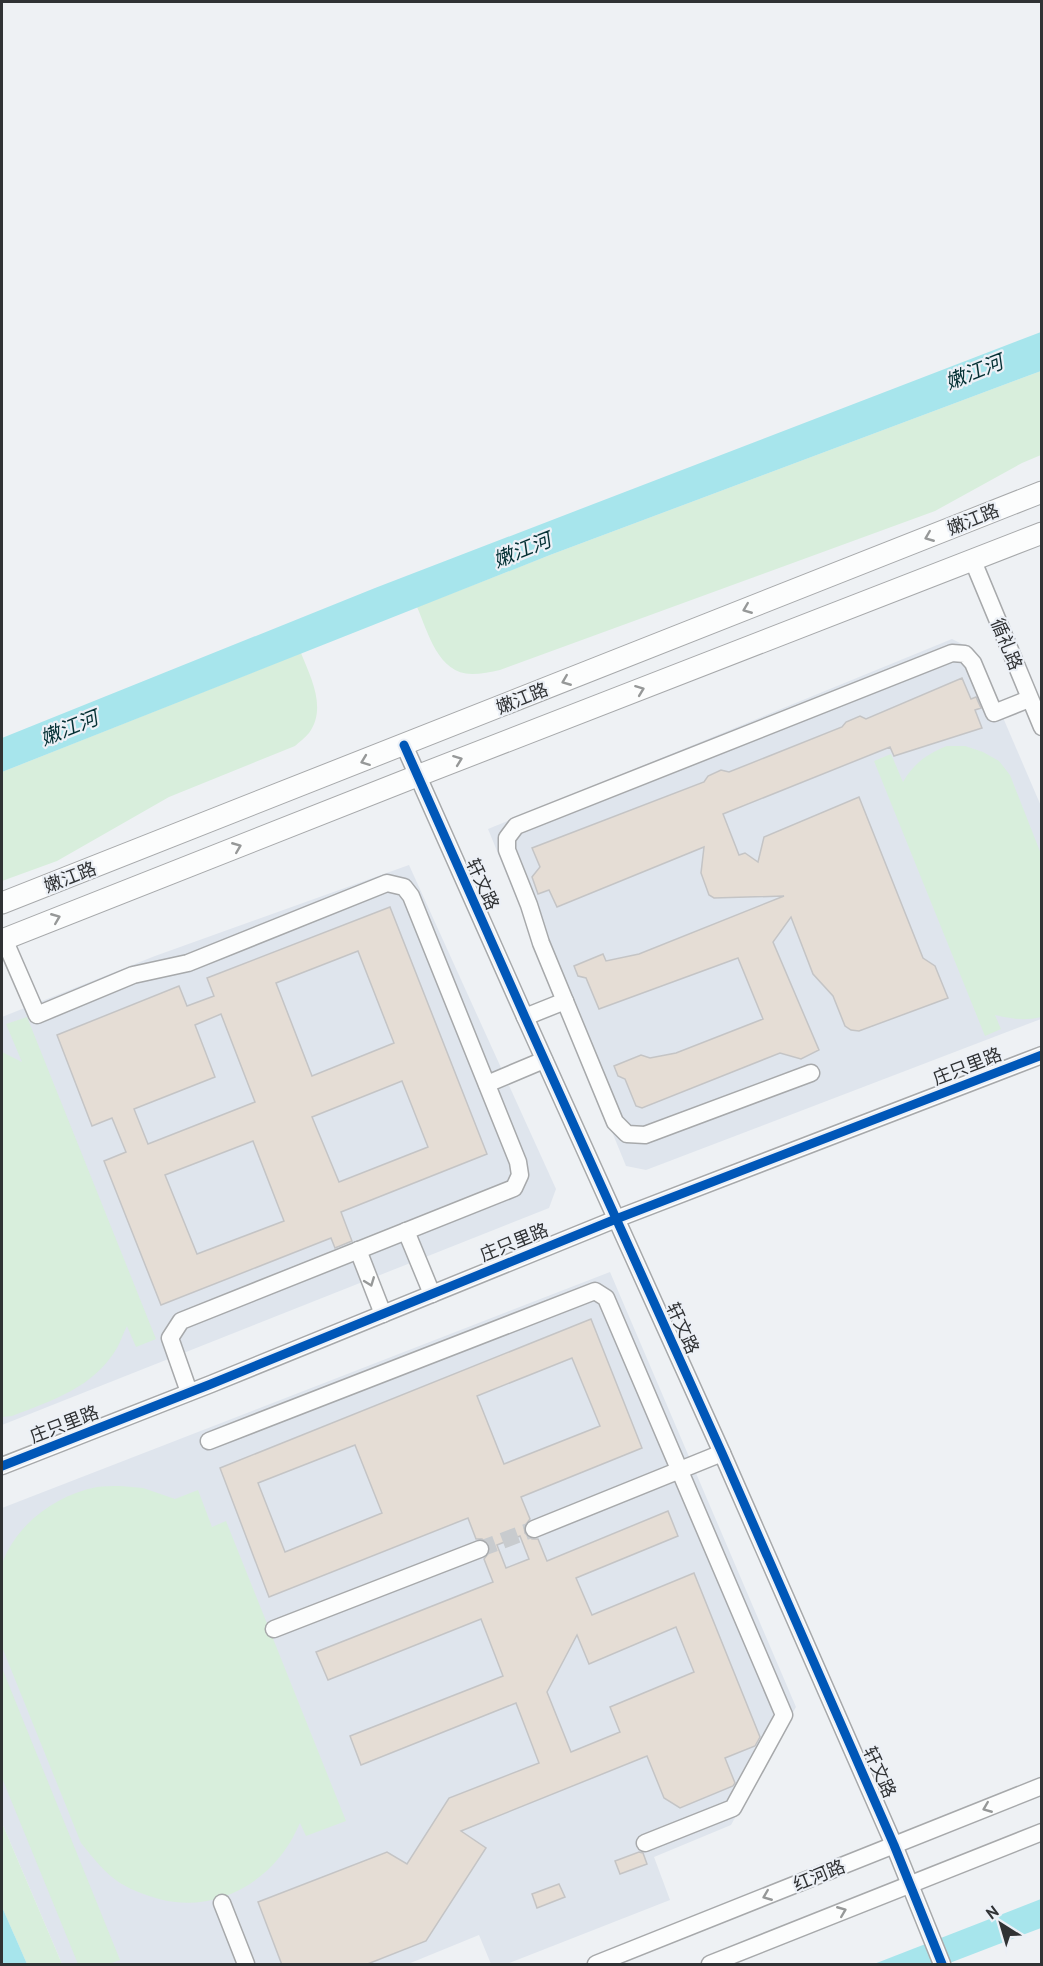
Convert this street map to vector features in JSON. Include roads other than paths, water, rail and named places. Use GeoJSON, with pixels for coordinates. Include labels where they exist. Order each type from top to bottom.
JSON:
{"type":"FeatureCollection","features":[{"type":"Feature","properties":{"kind":"main road","name":"嫩江路"},"geometry":{"type":"LineString","coordinates":[[2,903],[1041,492]]}},
{"type":"Feature","properties":{"kind":"main road","name":"嫩江路"},"geometry":{"type":"LineString","coordinates":[[3,939],[1041,533]]}},
{"type":"Feature","properties":{"kind":"street","name":"循礼路"},"geometry":{"type":"LineString","coordinates":[[973,561],[1041,727]]}},
{"type":"Feature","properties":{"kind":"street"},"geometry":{"type":"LineString","coordinates":[[811,1072],[645,1135],[627,1134],[615,1122],[541,943],[507,850],[507,838],[516,826],[952,653],[965,654],[973,663],[994,712],[1029,699]]}},
{"type":"Feature","properties":{"kind":"street","name":"轩文路"},"geometry":{"type":"LineString","coordinates":[[404,745],[722,1453],[894,1845],[942,1965]]}},
{"type":"Feature","properties":{"kind":"street"},"geometry":{"type":"LineString","coordinates":[[3,939],[37,1015],[133,975],[188,963],[387,883],[404,887],[411,896],[518,1162],[520,1175],[514,1188],[181,1321],[170,1338],[189,1392]]}},
{"type":"Feature","properties":{"kind":"street"},"geometry":{"type":"LineString","coordinates":[[525,1017],[565,1001]]}},
{"type":"Feature","properties":{"kind":"street","name":"庄只里路"},"geometry":{"type":"LineString","coordinates":[[2,1466],[615,1219],[1041,1055]]}},
{"type":"Feature","properties":{"kind":"street"},"geometry":{"type":"LineString","coordinates":[[487,1084],[544,1060]]}},
{"type":"Feature","properties":{"kind":"street"},"geometry":{"type":"LineString","coordinates":[[406,1231],[432,1294]]}},
{"type":"Feature","properties":{"kind":"street"},"geometry":{"type":"LineString","coordinates":[[358,1250],[382,1314]]}},
{"type":"Feature","properties":{"kind":"street"},"geometry":{"type":"LineString","coordinates":[[209,1441],[595,1291],[606,1298],[784,1714],[733,1808],[645,1843]]}},
{"type":"Feature","properties":{"kind":"street"},"geometry":{"type":"LineString","coordinates":[[534,1529],[722,1453]]}},
{"type":"Feature","properties":{"kind":"street"},"geometry":{"type":"LineString","coordinates":[[274,1629],[480,1549]]}},
{"type":"Feature","properties":{"kind":"street","name":"红河路"},"geometry":{"type":"LineString","coordinates":[[596,1965],[1041,1786]]}},
{"type":"Feature","properties":{"kind":"street"},"geometry":{"type":"LineString","coordinates":[[710,1965],[1041,1832]]}},
{"type":"Feature","properties":{"kind":"street"},"geometry":{"type":"LineString","coordinates":[[222,1903],[246,1965]]}},
{"type":"Feature","properties":{"kind":"water","name":"嫩江河"},"geometry":{"type":"Polygon","coordinates":[[[1041,332],[1041,371],[550,555],[2,772],[2,738],[375,588],[1041,332]]]}},
{"type":"Feature","properties":{"kind":"water"},"geometry":{"type":"Polygon","coordinates":[[[1041,1899],[1041,1928],[947,1964],[874,1964],[1041,1899]]]}},
{"type":"Feature","properties":{"kind":"water"},"geometry":{"type":"Polygon","coordinates":[[[2,1907],[27,1964],[2,1964],[2,1907]]]}},
{"type":"Feature","properties":{"kind":"tunnel"},"geometry":{"type":"LineString","coordinates":[[480,1549],[534,1529]]}}]}
